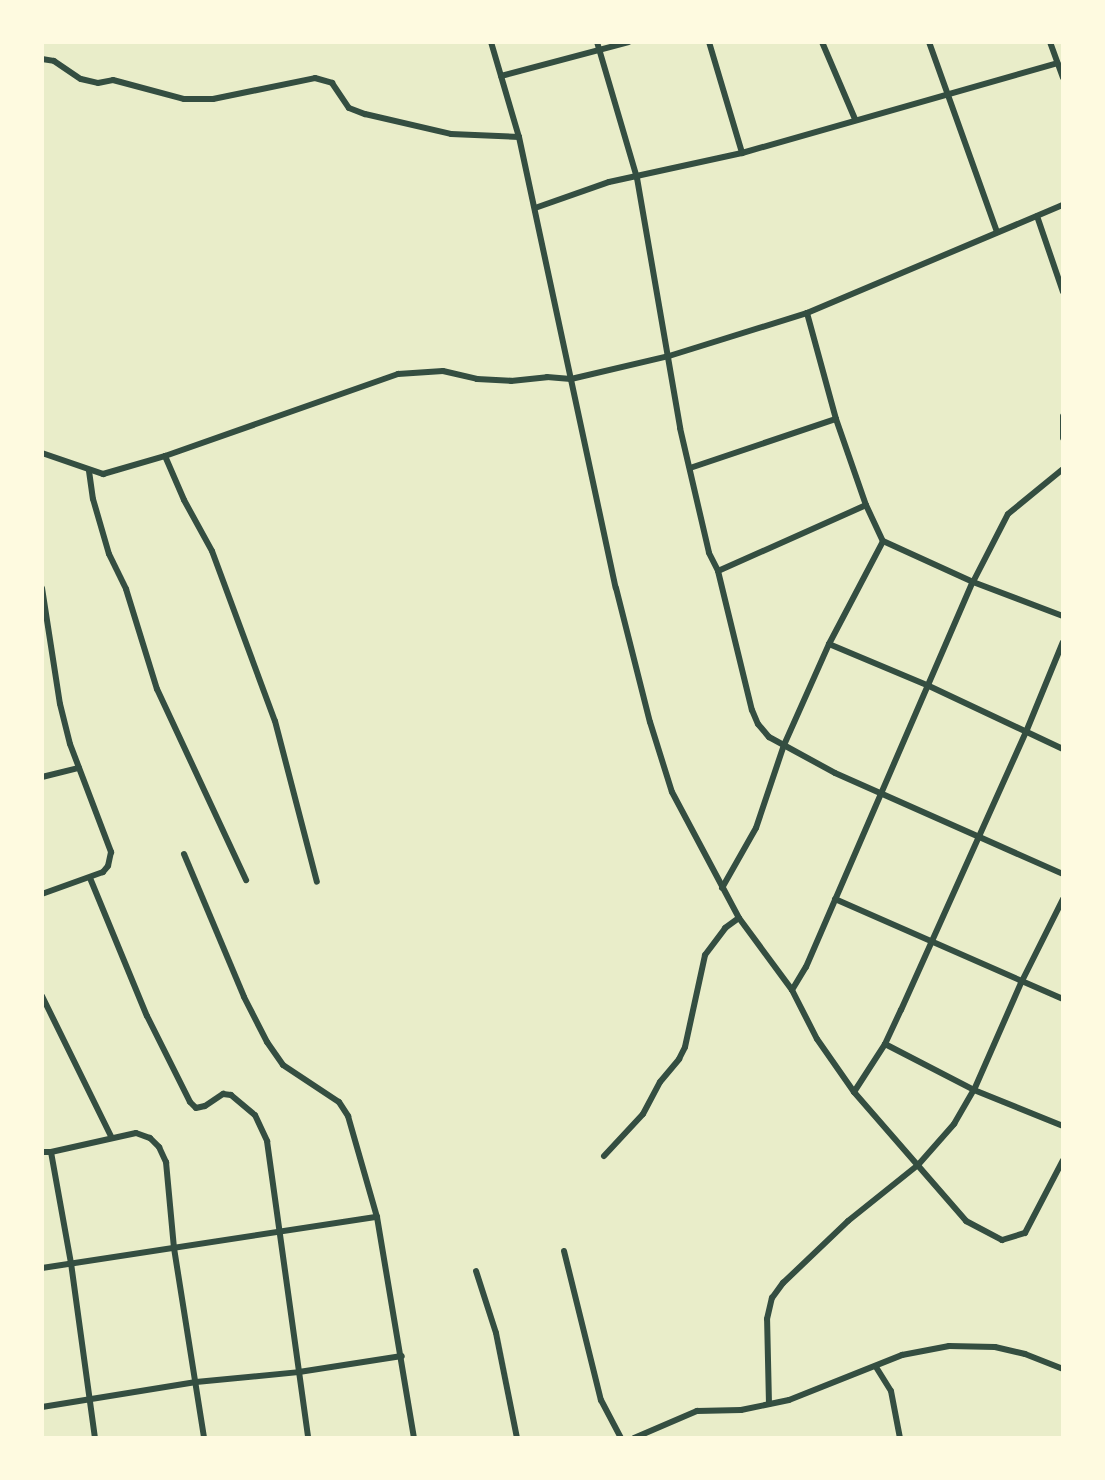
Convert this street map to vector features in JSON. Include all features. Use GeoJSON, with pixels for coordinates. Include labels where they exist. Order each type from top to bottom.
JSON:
{"type":"FeatureCollection","features":[{"type":"Feature","properties":{"kind":"street"},"geometry":{"type":"LineString","coordinates":[[491,42],[519,137],[616,588],[650,722],[672,792],[722,888],[740,918],[792,990],[817,1039],[854,1092],[966,1221],[1002,1240],[1014,1239],[1025,1233],[1063,1160]]}},
{"type":"Feature","properties":{"kind":"street"},"geometry":{"type":"LineString","coordinates":[[597,42],[637,178],[680,428],[709,552],[718,571],[752,710],[768,737],[879,793],[1063,874]]}},
{"type":"Feature","properties":{"kind":"street"},"geometry":{"type":"LineString","coordinates":[[501,76],[629,42]]}},
{"type":"Feature","properties":{"kind":"street"},"geometry":{"type":"LineString","coordinates":[[709,42],[741,153]]}},
{"type":"Feature","properties":{"kind":"street"},"geometry":{"type":"LineString","coordinates":[[822,42],[855,119]]}},
{"type":"Feature","properties":{"kind":"street"},"geometry":{"type":"LineString","coordinates":[[929,42],[997,232]]}},
{"type":"Feature","properties":{"kind":"street"},"geometry":{"type":"LineString","coordinates":[[1050,42],[1063,78]]}},
{"type":"Feature","properties":{"kind":"street"},"geometry":{"type":"LineString","coordinates":[[42,59],[61,64],[81,79],[98,83],[113,79],[184,99],[213,99],[315,78],[332,83],[349,108],[365,114],[450,134],[519,137]]}},
{"type":"Feature","properties":{"kind":"street"},"geometry":{"type":"LineString","coordinates":[[535,208],[609,182],[637,178],[741,153],[1057,63]]}},
{"type":"Feature","properties":{"kind":"street"},"geometry":{"type":"LineString","coordinates":[[42,453],[103,474],[166,456],[398,374],[443,371],[488,379],[571,379],[669,356],[807,313],[1063,205]]}},
{"type":"Feature","properties":{"kind":"street"},"geometry":{"type":"LineString","coordinates":[[1037,216],[1063,292]]}},
{"type":"Feature","properties":{"kind":"street"},"geometry":{"type":"LineString","coordinates":[[807,313],[836,419],[866,505],[883,541],[974,582],[1063,615]]}},
{"type":"Feature","properties":{"kind":"street"},"geometry":{"type":"LineString","coordinates":[[1063,416],[1063,438]]}},
{"type":"Feature","properties":{"kind":"street"},"geometry":{"type":"LineString","coordinates":[[690,468],[836,419]]}},
{"type":"Feature","properties":{"kind":"street"},"geometry":{"type":"LineString","coordinates":[[166,456],[184,500],[212,551],[275,721],[317,882]]}},
{"type":"Feature","properties":{"kind":"street"},"geometry":{"type":"LineString","coordinates":[[792,990],[835,899],[879,793],[974,582],[1008,514],[1063,469]]}},
{"type":"Feature","properties":{"kind":"street"},"geometry":{"type":"LineString","coordinates":[[89,471],[93,499],[110,554],[126,589],[157,689],[246,880]]}},
{"type":"Feature","properties":{"kind":"street"},"geometry":{"type":"LineString","coordinates":[[718,571],[866,505]]}},
{"type":"Feature","properties":{"kind":"street"},"geometry":{"type":"LineString","coordinates":[[722,888],[756,828],[785,745],[829,644],[883,541]]}},
{"type":"Feature","properties":{"kind":"street"},"geometry":{"type":"LineString","coordinates":[[42,588],[60,704],[79,768],[111,852],[108,866],[90,878],[42,894]]}},
{"type":"Feature","properties":{"kind":"street"},"geometry":{"type":"LineString","coordinates":[[854,1092],[885,1044],[980,836],[1063,642]]}},
{"type":"Feature","properties":{"kind":"street"},"geometry":{"type":"LineString","coordinates":[[829,644],[929,686],[1063,749]]}},
{"type":"Feature","properties":{"kind":"street"},"geometry":{"type":"LineString","coordinates":[[42,777],[79,768]]}},
{"type":"Feature","properties":{"kind":"street"},"geometry":{"type":"LineString","coordinates":[[184,855],[239,985],[267,1042],[284,1065],[339,1102],[348,1116],[377,1217],[414,1438]]}},
{"type":"Feature","properties":{"kind":"street"},"geometry":{"type":"LineString","coordinates":[[90,878],[147,1016],[190,1102],[196,1108],[205,1106],[223,1094],[231,1095],[255,1115],[267,1141],[273,1167],[309,1438]]}},
{"type":"Feature","properties":{"kind":"street"},"geometry":{"type":"LineString","coordinates":[[835,899],[933,940],[1021,983],[1063,999]]}},
{"type":"Feature","properties":{"kind":"street"},"geometry":{"type":"LineString","coordinates":[[769,1404],[768,1320],[772,1298],[783,1283],[848,1221],[918,1165],[954,1124],[974,1090],[1021,983],[1063,899]]}},
{"type":"Feature","properties":{"kind":"street"},"geometry":{"type":"LineString","coordinates":[[604,1156],[643,1114],[660,1082],[679,1059],[685,1047],[705,955],[724,928],[740,918]]}},
{"type":"Feature","properties":{"kind":"street"},"geometry":{"type":"LineString","coordinates":[[42,996],[111,1136]]}},
{"type":"Feature","properties":{"kind":"street"},"geometry":{"type":"LineString","coordinates":[[885,1044],[974,1090],[1063,1126]]}},
{"type":"Feature","properties":{"kind":"street"},"geometry":{"type":"LineString","coordinates":[[42,1152],[136,1133],[149,1138],[159,1147],[169,1183],[174,1248],[204,1438]]}},
{"type":"Feature","properties":{"kind":"street"},"geometry":{"type":"LineString","coordinates":[[51,1152],[71,1263],[95,1438]]}},
{"type":"Feature","properties":{"kind":"street"},"geometry":{"type":"LineString","coordinates":[[42,1268],[377,1217]]}},
{"type":"Feature","properties":{"kind":"street"},"geometry":{"type":"LineString","coordinates":[[564,1251],[601,1400],[621,1438]]}},
{"type":"Feature","properties":{"kind":"street"},"geometry":{"type":"LineString","coordinates":[[476,1271],[496,1333],[517,1438]]}},
{"type":"Feature","properties":{"kind":"street"},"geometry":{"type":"LineString","coordinates":[[635,1438],[697,1411],[741,1410],[789,1400],[902,1355],[949,1346],[995,1347],[1025,1354],[1063,1369]]}},
{"type":"Feature","properties":{"kind":"street"},"geometry":{"type":"LineString","coordinates":[[42,1407],[196,1382],[402,1356]]}},
{"type":"Feature","properties":{"kind":"street"},"geometry":{"type":"LineString","coordinates":[[876,1367],[891,1391],[900,1438]]}}]}
